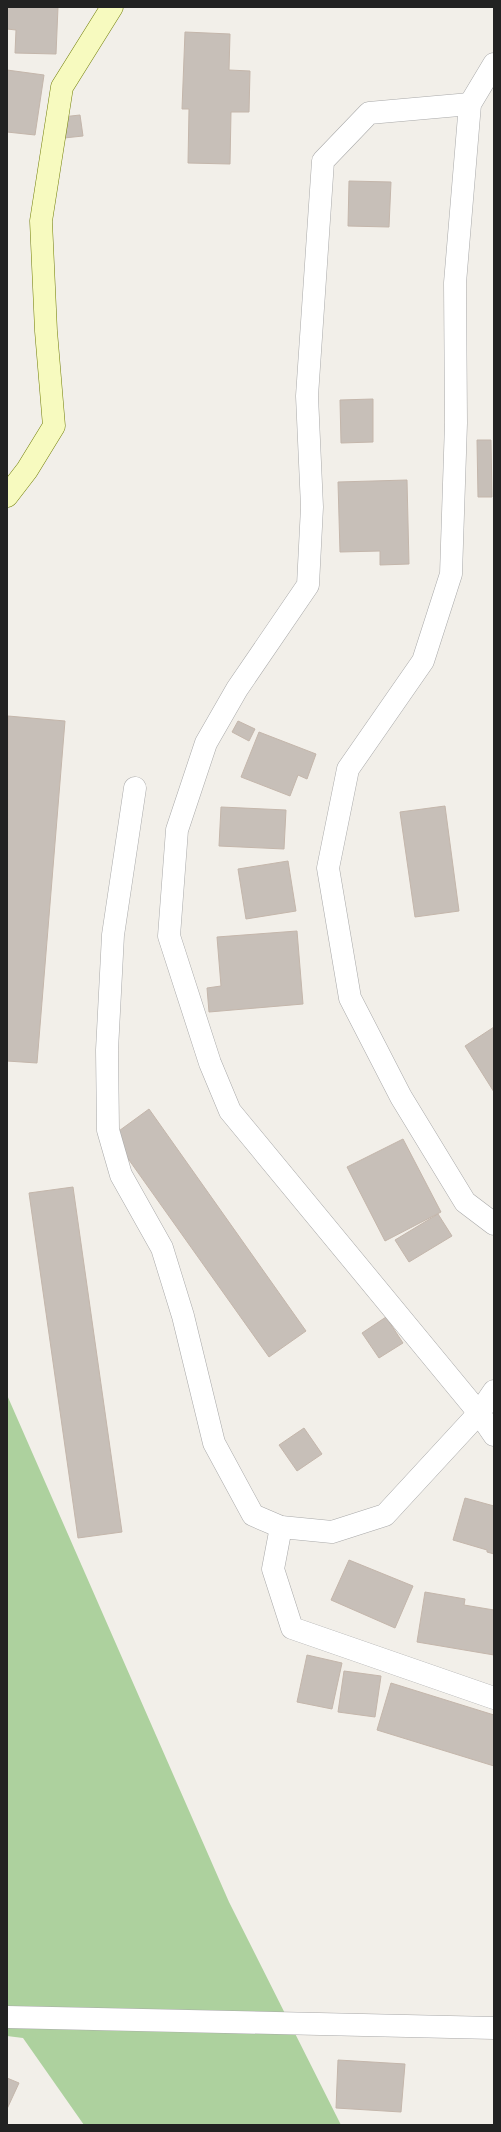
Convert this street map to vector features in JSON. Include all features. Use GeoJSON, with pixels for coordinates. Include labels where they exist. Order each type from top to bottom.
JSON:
{"type":"FeatureCollection","features":[{"type":"Feature","properties":{"kind":"main road"},"geometry":{"type":"LineString","coordinates":[[7,496],[27,470],[54,426],[46,331],[41,221],[62,87],[112,7]]}},
{"type":"Feature","properties":{"kind":"street"},"geometry":{"type":"LineString","coordinates":[[494,64],[470,104],[455,283],[456,423],[451,574],[423,661],[348,769],[328,868],[350,998],[401,1097],[465,1202],[494,1224]]}},
{"type":"Feature","properties":{"kind":"street"},"geometry":{"type":"LineString","coordinates":[[470,104],[370,113],[323,161],[307,396],[312,506],[308,585],[237,689],[206,743],[177,830],[169,936],[210,1063],[230,1111],[479,1413],[494,1435]]}},
{"type":"Feature","properties":{"kind":"street"},"geometry":{"type":"LineString","coordinates":[[135,788],[113,935],[106,1050],[108,1130],[120,1175],[162,1248],[183,1316],[214,1443],[253,1515],[281,1527],[332,1532],[386,1515],[479,1413],[494,1390]]}},
{"type":"Feature","properties":{"kind":"street"},"geometry":{"type":"LineString","coordinates":[[281,1527],[273,1570],[292,1628],[494,1698]]}},
{"type":"Feature","properties":{"kind":"street"},"geometry":{"type":"LineString","coordinates":[[7,2017],[494,2028]]}},
{"type":"Feature","properties":{"kind":"green space"},"geometry":{"type":"Polygon","coordinates":[[[7,1395],[229,1902],[341,2125],[84,2125],[23,2038],[7,2036],[7,1395]]]}},
{"type":"Feature","properties":{"kind":"building"},"geometry":{"type":"Polygon","coordinates":[[[7,7],[58,7],[56,54],[15,53],[16,30],[7,29],[7,7]]]}},
{"type":"Feature","properties":{"kind":"building"},"geometry":{"type":"Polygon","coordinates":[[[185,32],[230,34],[229,70],[250,71],[249,112],[231,112],[230,164],[188,163],[189,109],[182,109],[185,32]]]}},
{"type":"Feature","properties":{"kind":"building"},"geometry":{"type":"Polygon","coordinates":[[[7,70],[44,75],[35,135],[7,132],[7,70]]]}},
{"type":"Feature","properties":{"kind":"building"},"geometry":{"type":"Polygon","coordinates":[[[80,115],[83,136],[64,138],[62,117],[80,115]]]}},
{"type":"Feature","properties":{"kind":"building"},"geometry":{"type":"Polygon","coordinates":[[[349,181],[391,182],[389,227],[348,226],[349,181]]]}},
{"type":"Feature","properties":{"kind":"building"},"geometry":{"type":"Polygon","coordinates":[[[373,399],[373,442],[341,443],[340,400],[373,399]]]}},
{"type":"Feature","properties":{"kind":"building"},"geometry":{"type":"Polygon","coordinates":[[[477,440],[491,440],[492,497],[478,497],[477,440]]]}},
{"type":"Feature","properties":{"kind":"building"},"geometry":{"type":"Polygon","coordinates":[[[407,480],[409,564],[380,565],[380,551],[340,552],[338,482],[407,480]]]}},
{"type":"Feature","properties":{"kind":"building"},"geometry":{"type":"Polygon","coordinates":[[[8,716],[65,721],[37,1063],[7,1061],[8,716]]]}},
{"type":"Feature","properties":{"kind":"building"},"geometry":{"type":"Polygon","coordinates":[[[238,721],[255,729],[249,741],[232,732],[238,721]]]}},
{"type":"Feature","properties":{"kind":"building"},"geometry":{"type":"Polygon","coordinates":[[[259,732],[316,754],[307,779],[298,775],[290,796],[241,777],[259,732]]]}},
{"type":"Feature","properties":{"kind":"building"},"geometry":{"type":"Polygon","coordinates":[[[445,806],[459,911],[415,917],[400,812],[445,806]]]}},
{"type":"Feature","properties":{"kind":"building"},"geometry":{"type":"Polygon","coordinates":[[[221,807],[286,810],[284,849],[219,846],[221,807]]]}},
{"type":"Feature","properties":{"kind":"building"},"geometry":{"type":"Polygon","coordinates":[[[288,861],[296,911],[246,919],[238,869],[288,861]]]}},
{"type":"Feature","properties":{"kind":"building"},"geometry":{"type":"Polygon","coordinates":[[[297,931],[303,1004],[209,1012],[207,988],[221,986],[217,937],[297,931]]]}},
{"type":"Feature","properties":{"kind":"building"},"geometry":{"type":"Polygon","coordinates":[[[494,1027],[494,1092],[465,1046],[494,1027]]]}},
{"type":"Feature","properties":{"kind":"building"},"geometry":{"type":"Polygon","coordinates":[[[149,1109],[306,1331],[269,1357],[112,1136],[149,1109]]]}},
{"type":"Feature","properties":{"kind":"building"},"geometry":{"type":"Polygon","coordinates":[[[403,1139],[441,1212],[385,1241],[347,1167],[403,1139]]]}},
{"type":"Feature","properties":{"kind":"building"},"geometry":{"type":"Polygon","coordinates":[[[73,1187],[122,1532],[78,1538],[29,1193],[73,1187]]]}},
{"type":"Feature","properties":{"kind":"building"},"geometry":{"type":"Polygon","coordinates":[[[438,1214],[452,1236],[409,1262],[395,1240],[438,1214]]]}},
{"type":"Feature","properties":{"kind":"building"},"geometry":{"type":"Polygon","coordinates":[[[386,1317],[403,1343],[379,1358],[362,1333],[386,1317]]]}},
{"type":"Feature","properties":{"kind":"building"},"geometry":{"type":"Polygon","coordinates":[[[304,1428],[322,1454],[297,1471],[279,1445],[304,1428]]]}},
{"type":"Feature","properties":{"kind":"building"},"geometry":{"type":"Polygon","coordinates":[[[465,1498],[494,1506],[494,1554],[487,1552],[487,1550],[453,1540],[465,1498]]]}},
{"type":"Feature","properties":{"kind":"building"},"geometry":{"type":"Polygon","coordinates":[[[349,1560],[413,1586],[395,1628],[331,1600],[349,1560]]]}},
{"type":"Feature","properties":{"kind":"building"},"geometry":{"type":"Polygon","coordinates":[[[425,1592],[465,1599],[464,1605],[494,1610],[494,1655],[417,1642],[425,1592]]]}},
{"type":"Feature","properties":{"kind":"building"},"geometry":{"type":"Polygon","coordinates":[[[307,1655],[342,1663],[332,1709],[297,1702],[307,1655]]]}},
{"type":"Feature","properties":{"kind":"building"},"geometry":{"type":"Polygon","coordinates":[[[344,1671],[381,1676],[375,1717],[338,1712],[344,1671]]]}},
{"type":"Feature","properties":{"kind":"building"},"geometry":{"type":"Polygon","coordinates":[[[391,1683],[494,1715],[494,1766],[377,1730],[391,1683]]]}},
{"type":"Feature","properties":{"kind":"building"},"geometry":{"type":"Polygon","coordinates":[[[338,2060],[405,2064],[401,2112],[336,2108],[338,2060]]]}},
{"type":"Feature","properties":{"kind":"building"},"geometry":{"type":"Polygon","coordinates":[[[7,2078],[19,2083],[7,2109],[7,2078]]]}}]}
